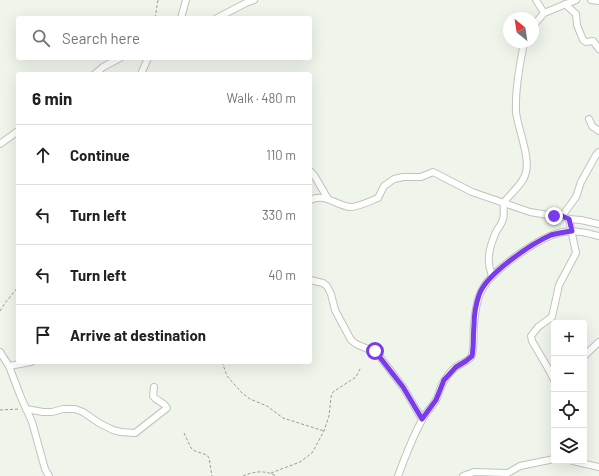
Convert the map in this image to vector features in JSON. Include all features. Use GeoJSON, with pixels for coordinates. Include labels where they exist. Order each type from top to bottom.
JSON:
{"type":"FeatureCollection","features":[{"type":"Feature","properties":{"kind":"street"},"geometry":{"type":"LineString","coordinates":[[182,16],[186,0]]}},
{"type":"Feature","properties":{"kind":"street"},"geometry":{"type":"LineString","coordinates":[[222,16],[254,0]]}},
{"type":"Feature","properties":{"kind":"street"},"geometry":{"type":"LineString","coordinates":[[536,0],[544,13]]}},
{"type":"Feature","properties":{"kind":"street"},"geometry":{"type":"LineString","coordinates":[[539,19],[544,13],[576,0]]}},
{"type":"Feature","properties":{"kind":"street"},"geometry":{"type":"LineString","coordinates":[[591,0],[599,1]]}},
{"type":"Feature","properties":{"kind":"street"},"geometry":{"type":"LineString","coordinates":[[565,4],[576,14],[583,40],[586,42],[593,42],[599,49]]}},
{"type":"Feature","properties":{"kind":"street"},"geometry":{"type":"LineString","coordinates":[[492,276],[489,267],[488,255],[496,232],[504,218],[504,203],[524,178],[526,173],[526,157],[518,127],[516,96],[523,48]]}},
{"type":"Feature","properties":{"kind":"street"},"geometry":{"type":"LineString","coordinates":[[97,72],[102,67],[116,60]]}},
{"type":"Feature","properties":{"kind":"street"},"geometry":{"type":"LineString","coordinates":[[142,72],[147,60]]}},
{"type":"Feature","properties":{"kind":"street"},"geometry":{"type":"LineString","coordinates":[[589,119],[592,126],[599,131]]}},
{"type":"Feature","properties":{"kind":"street"},"geometry":{"type":"LineString","coordinates":[[0,144],[16,132]]}},
{"type":"Feature","properties":{"kind":"street"},"geometry":{"type":"LineString","coordinates":[[562,216],[576,197],[581,182],[599,152]]}},
{"type":"Feature","properties":{"kind":"street"},"geometry":{"type":"LineString","coordinates":[[312,172],[328,199]]}},
{"type":"Feature","properties":{"kind":"street"},"geometry":{"type":"LineString","coordinates":[[312,199],[317,197],[328,199],[349,207],[355,207],[378,198],[384,186],[394,179],[403,177],[421,177],[433,172],[472,192],[530,212],[562,216],[569,219],[599,224]]}},
{"type":"Feature","properties":{"kind":"street"},"geometry":{"type":"LineString","coordinates":[[551,370],[532,341],[531,336],[538,328],[552,318],[559,285],[576,253],[569,219]]}},
{"type":"Feature","properties":{"kind":"street"},"geometry":{"type":"LineString","coordinates":[[398,476],[408,446],[422,419],[436,400],[444,380],[456,367],[472,356],[474,324],[479,294],[483,286],[513,258],[551,235],[572,231],[599,236]]}},
{"type":"Feature","properties":{"kind":"street"},"geometry":{"type":"LineString","coordinates":[[312,280],[323,283],[327,286],[331,294],[335,310],[351,340],[377,354],[403,387],[422,419]]}},
{"type":"Feature","properties":{"kind":"street"},"geometry":{"type":"LineString","coordinates":[[587,353],[599,342]]}},
{"type":"Feature","properties":{"kind":"street"},"geometry":{"type":"LineString","coordinates":[[0,352],[9,366],[20,396],[32,422],[45,469],[49,476]]}},
{"type":"Feature","properties":{"kind":"street"},"geometry":{"type":"LineString","coordinates":[[9,366],[20,364]]}},
{"type":"Feature","properties":{"kind":"street"},"geometry":{"type":"LineString","coordinates":[[26,409],[47,412],[63,409],[75,409],[83,412],[99,423],[113,430],[135,433],[167,408],[164,403],[155,399],[153,396],[154,386]]}},
{"type":"Feature","properties":{"kind":"street"},"geometry":{"type":"LineString","coordinates":[[463,476],[474,472],[508,473],[520,466],[551,460]]}},
{"type":"Feature","properties":{"kind":"street"},"geometry":{"type":"LineString","coordinates":[[586,464],[599,467]]}},
{"type":"Feature","properties":{"kind":"path"},"geometry":{"type":"LineString","coordinates":[[155,16],[158,0]]}},
{"type":"Feature","properties":{"kind":"path"},"geometry":{"type":"LineString","coordinates":[[0,311],[16,289]]}},
{"type":"Feature","properties":{"kind":"path"},"geometry":{"type":"LineString","coordinates":[[223,364],[227,376],[242,393],[250,399],[267,406],[284,418],[324,431]]}},
{"type":"Feature","properties":{"kind":"path"},"geometry":{"type":"LineString","coordinates":[[243,476],[255,472],[271,473],[300,462],[312,453],[324,431],[329,416],[333,392],[356,377],[361,367]]}},
{"type":"Feature","properties":{"kind":"path"},"geometry":{"type":"LineString","coordinates":[[0,410],[26,409]]}},
{"type":"Feature","properties":{"kind":"path"},"geometry":{"type":"LineString","coordinates":[[184,433],[191,448],[195,452],[207,455],[209,458],[212,476]]}},
{"type":"Feature","properties":{"kind":"path"},"geometry":{"type":"LineString","coordinates":[[271,473],[276,476]]}},
{"type":"Feature","properties":{"kind":"route"},"geometry":{"type":"LineString","coordinates":[[375,351],[403,387],[422,419],[436,400],[444,380],[456,367],[472,356],[474,324],[479,294],[483,286],[513,258],[531,246],[551,235],[572,231],[569,219],[562,216],[554,216]]}}]}
